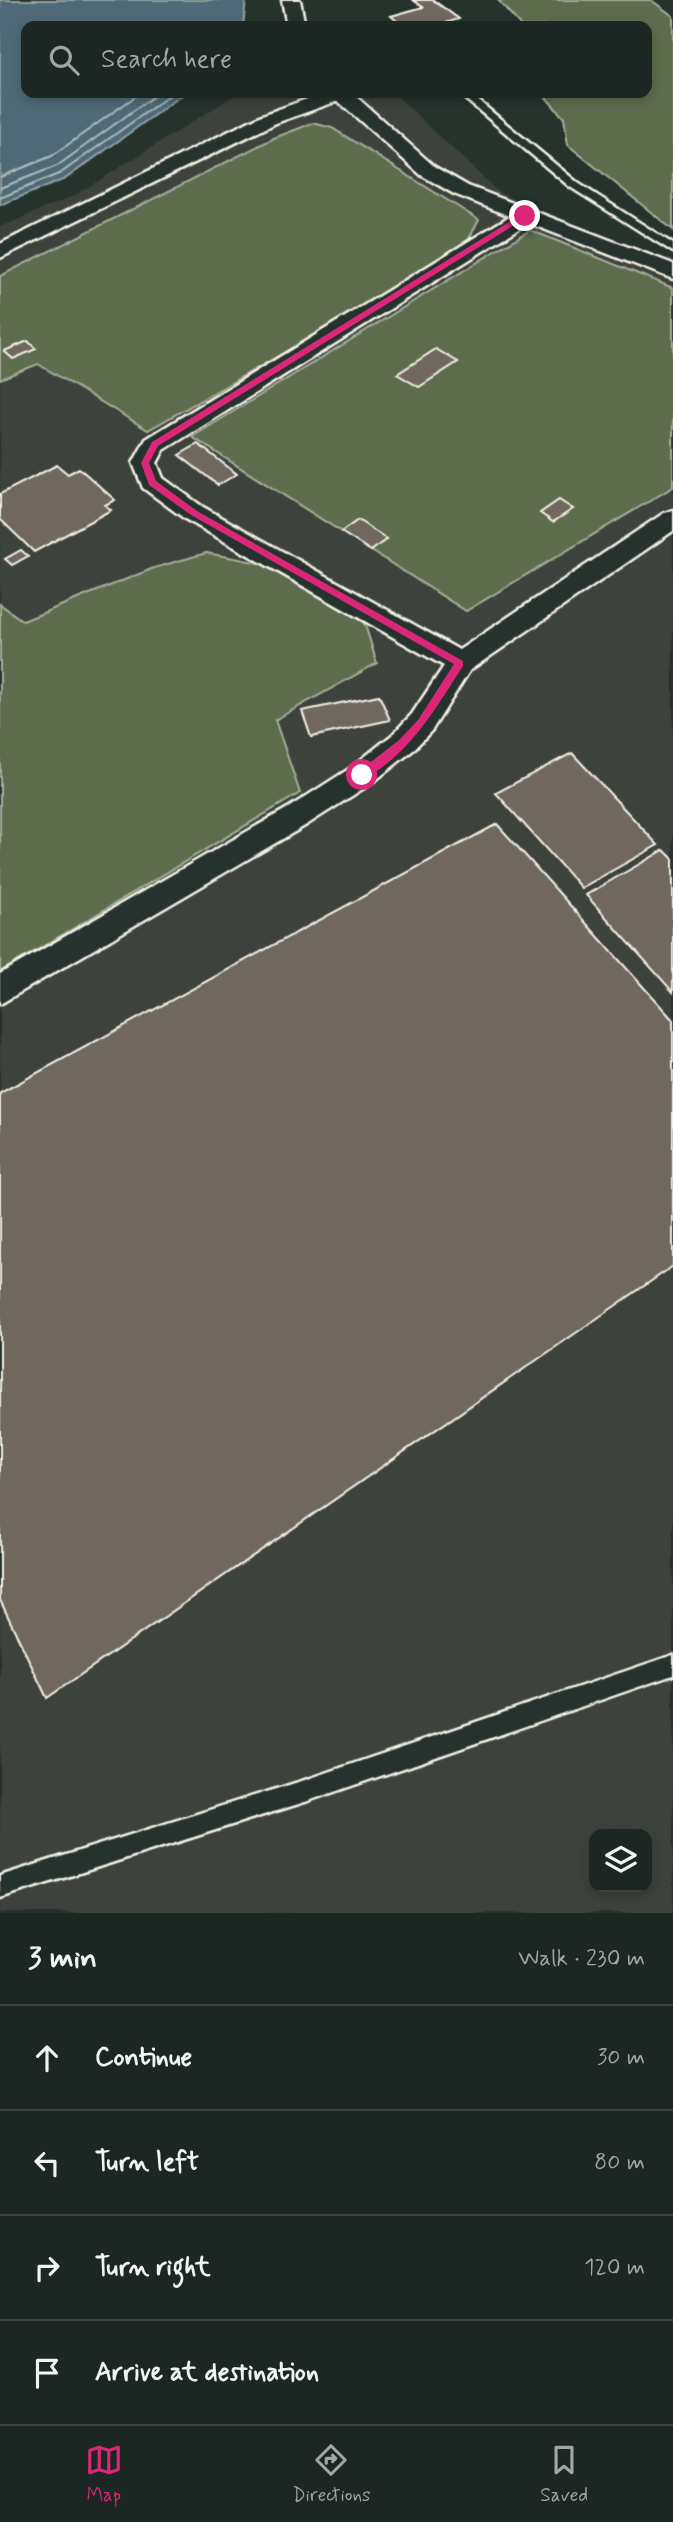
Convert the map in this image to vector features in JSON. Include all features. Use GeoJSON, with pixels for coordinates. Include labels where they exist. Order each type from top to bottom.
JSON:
{"type":"FeatureCollection","features":[{"type":"Feature","properties":{"kind":"street"},"geometry":{"type":"LineString","coordinates":[[291,0],[295,21]]}},
{"type":"Feature","properties":{"kind":"street"},"geometry":{"type":"LineString","coordinates":[[0,252],[269,119],[327,98]]}},
{"type":"Feature","properties":{"kind":"street"},"geometry":{"type":"LineString","coordinates":[[347,98],[429,171],[461,190],[673,272]]}},
{"type":"Feature","properties":{"kind":"street"},"geometry":{"type":"LineString","coordinates":[[460,663],[194,513],[152,482],[145,463],[155,444],[525,216]]}},
{"type":"Feature","properties":{"kind":"street"},"geometry":{"type":"LineString","coordinates":[[0,990],[298,816],[362,775],[402,743],[422,722],[460,663],[673,519]]}},
{"type":"Feature","properties":{"kind":"lane"},"geometry":{"type":"LineString","coordinates":[[469,98],[574,185],[673,249]]}},
{"type":"Feature","properties":{"kind":"lane"},"geometry":{"type":"LineString","coordinates":[[0,1887],[308,1790],[673,1665]]}},
{"type":"Feature","properties":{"kind":"shaded area"},"geometry":{"type":"Polygon","coordinates":[[[230,98],[399,98],[497,191],[673,278],[673,1913],[0,1913],[0,227],[74,196],[230,98]]]}},
{"type":"Feature","properties":{"kind":"green space"},"geometry":{"type":"Polygon","coordinates":[[[498,0],[651,0],[673,16],[673,230],[568,145],[564,118],[546,98],[652,98],[652,21],[517,21],[498,0]]]}},
{"type":"Feature","properties":{"kind":"green space"},"geometry":{"type":"Polygon","coordinates":[[[313,123],[332,128],[479,220],[462,252],[148,430],[38,364],[0,379],[0,276],[274,138],[313,123]]]}},
{"type":"Feature","properties":{"kind":"green space"},"geometry":{"type":"Polygon","coordinates":[[[530,230],[673,288],[673,487],[466,611],[192,437],[530,230]]]}},
{"type":"Feature","properties":{"kind":"green space"},"geometry":{"type":"Polygon","coordinates":[[[206,553],[284,569],[338,594],[354,607],[362,619],[377,663],[275,720],[300,793],[0,972],[0,604],[23,621],[154,568],[206,553]]]}},
{"type":"Feature","properties":{"kind":"water"},"geometry":{"type":"Polygon","coordinates":[[[0,0],[246,0],[244,21],[21,21],[21,98],[178,98],[65,179],[0,205],[0,0]]]}},
{"type":"Feature","properties":{"kind":"building"},"geometry":{"type":"Polygon","coordinates":[[[413,0],[433,0],[459,19],[397,21],[391,16],[423,7],[413,0]]]}},
{"type":"Feature","properties":{"kind":"building"},"geometry":{"type":"Polygon","coordinates":[[[28,341],[36,349],[13,359],[4,351],[28,341]]]}},
{"type":"Feature","properties":{"kind":"building"},"geometry":{"type":"Polygon","coordinates":[[[436,349],[458,362],[419,387],[397,374],[436,349]]]}},
{"type":"Feature","properties":{"kind":"building"},"geometry":{"type":"Polygon","coordinates":[[[198,444],[237,474],[218,485],[179,455],[198,444]]]}},
{"type":"Feature","properties":{"kind":"building"},"geometry":{"type":"Polygon","coordinates":[[[57,465],[68,474],[79,468],[115,500],[105,505],[111,510],[34,552],[0,519],[0,494],[57,465]]]}},
{"type":"Feature","properties":{"kind":"building"},"geometry":{"type":"Polygon","coordinates":[[[559,500],[573,509],[553,522],[540,513],[559,500]]]}},
{"type":"Feature","properties":{"kind":"building"},"geometry":{"type":"Polygon","coordinates":[[[358,520],[387,539],[371,551],[341,532],[358,520]]]}},
{"type":"Feature","properties":{"kind":"building"},"geometry":{"type":"Polygon","coordinates":[[[21,550],[28,556],[12,565],[5,559],[21,550]]]}},
{"type":"Feature","properties":{"kind":"building"},"geometry":{"type":"Polygon","coordinates":[[[379,695],[390,720],[311,737],[302,711],[379,695]]]}},
{"type":"Feature","properties":{"kind":"building"},"geometry":{"type":"Polygon","coordinates":[[[572,753],[658,845],[581,888],[496,793],[572,753]]]}},
{"type":"Feature","properties":{"kind":"building"},"geometry":{"type":"Polygon","coordinates":[[[497,824],[673,1020],[673,1266],[47,1698],[0,1600],[0,1093],[497,824]]]}},
{"type":"Feature","properties":{"kind":"building"},"geometry":{"type":"Polygon","coordinates":[[[664,850],[673,859],[673,992],[586,895],[664,850]]]}},
{"type":"Feature","properties":{"kind":"route"},"geometry":{"type":"LineString","coordinates":[[362,775],[402,743],[422,722],[460,663],[194,513],[152,482],[145,463],[155,444],[525,216]]}}]}
